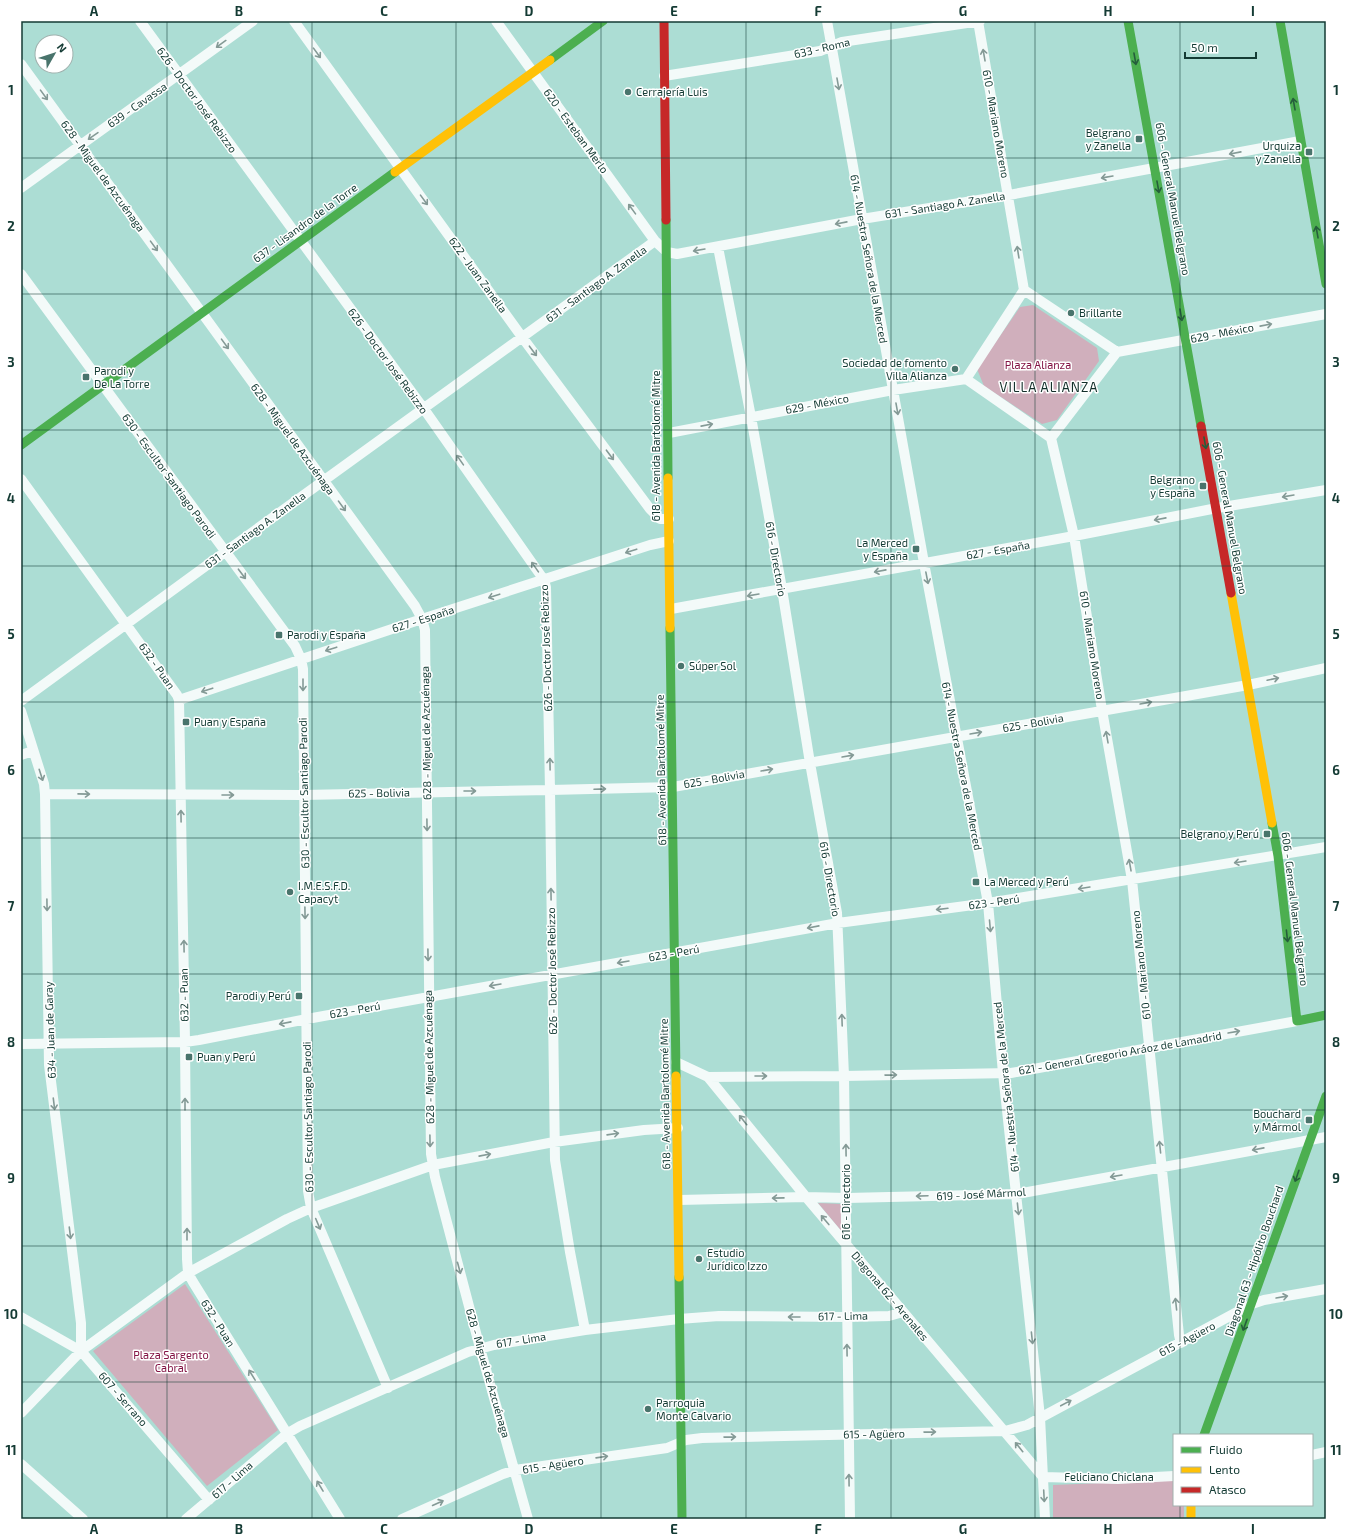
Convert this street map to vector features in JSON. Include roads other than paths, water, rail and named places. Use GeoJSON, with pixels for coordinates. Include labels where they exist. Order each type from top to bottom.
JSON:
{"type":"FeatureCollection","features":[{"type":"Feature","properties":{"kind":"street","name":"626 - Doctor José Rebizzo"},"geometry":{"type":"LineString","coordinates":[[140,21],[424,409],[544,580],[546,587],[550,790],[554,1142],[556,1174],[585,1330]]}},
{"type":"Feature","properties":{"kind":"street","name":"639 - Cavassa"},"geometry":{"type":"LineString","coordinates":[[21,188],[253,21]]}},
{"type":"Feature","properties":{"kind":"street","name":"622 - Juan Zanella"},"geometry":{"type":"LineString","coordinates":[[294,21],[522,337],[650,509],[660,518],[669,519]]}},
{"type":"Feature","properties":{"kind":"street","name":"620 - Esteban Merlo"},"geometry":{"type":"LineString","coordinates":[[496,21],[655,241]]}},
{"type":"Feature","properties":{"kind":"street","name":"637 - Lisandro de la Torre"},"geometry":{"type":"LineString","coordinates":[[21,445],[603,21]]}},
{"type":"Feature","properties":{"kind":"street","name":"618 - Avenida Bartolomé Mitre"},"geometry":{"type":"LineString","coordinates":[[664,21],[669,542],[679,1200],[680,1442],[682,1519]]}},
{"type":"Feature","properties":{"kind":"street","name":"614 - Nuestra Señora de la Merced"},"geometry":{"type":"LineString","coordinates":[[827,21],[924,563],[988,903],[1003,1073],[1040,1417],[1045,1519]]}},
{"type":"Feature","properties":{"kind":"street","name":"633 - Roma"},"geometry":{"type":"LineString","coordinates":[[664,76],[820,51],[842,42],[979,21]]}},
{"type":"Feature","properties":{"kind":"street","name":"610 - Mariano Moreno"},"geometry":{"type":"LineString","coordinates":[[979,21],[1024,290]]}},
{"type":"Feature","properties":{"kind":"street","name":"606 - General Manuel Belgrano"},"geometry":{"type":"LineString","coordinates":[[1128,21],[1217,508],[1278,856],[1297,1021]]}},
{"type":"Feature","properties":{"kind":"street"},"geometry":{"type":"LineString","coordinates":[[1280,21],[1326,284]]}},
{"type":"Feature","properties":{"kind":"street","name":"628 - Miguel de Azcuénaga"},"geometry":{"type":"LineString","coordinates":[[21,64],[415,606],[422,619],[425,630],[430,1145],[433,1165],[480,1348],[528,1519]]}},
{"type":"Feature","properties":{"kind":"street","name":"631 - Santiago A. Zanella"},"geometry":{"type":"LineString","coordinates":[[21,701],[126,623],[655,241],[666,252],[677,254],[862,219],[1008,195],[1300,141]]}},
{"type":"Feature","properties":{"kind":"street","name":"616 - Directorio"},"geometry":{"type":"LineString","coordinates":[[718,247],[782,589],[838,923],[847,1198],[846,1244],[850,1519]]}},
{"type":"Feature","properties":{"kind":"street","name":"630 - Escultor Santiago Parodi"},"geometry":{"type":"LineString","coordinates":[[21,274],[102,386],[295,646],[301,659],[303,669],[303,795],[308,1191],[311,1208],[388,1388]]}},
{"type":"Feature","properties":{"kind":"street"},"geometry":{"type":"LineString","coordinates":[[1024,290],[1117,352],[1051,438],[966,379],[1024,290]]}},
{"type":"Feature","properties":{"kind":"street","name":"629 - México"},"geometry":{"type":"LineString","coordinates":[[1117,352],[1326,314]]}},
{"type":"Feature","properties":{"kind":"street","name":"629 - México"},"geometry":{"type":"LineString","coordinates":[[669,433],[893,390],[966,379]]}},
{"type":"Feature","properties":{"kind":"street","name":"610 - Mariano Moreno"},"geometry":{"type":"LineString","coordinates":[[1051,438],[1074,536],[1102,710],[1132,880],[1179,1335],[1182,1343]]}},
{"type":"Feature","properties":{"kind":"street","name":"632 - Puan"},"geometry":{"type":"LineString","coordinates":[[21,479],[126,623],[179,700],[188,1273],[340,1519]]}},
{"type":"Feature","properties":{"kind":"street","name":"627 - España"},"geometry":{"type":"LineString","coordinates":[[671,609],[1074,536],[1217,508],[1326,490]]}},
{"type":"Feature","properties":{"kind":"street","name":"627 - España"},"geometry":{"type":"LineString","coordinates":[[179,700],[650,545],[669,542]]}},
{"type":"Feature","properties":{"kind":"street","name":"625 - Bolivia"},"geometry":{"type":"LineString","coordinates":[[45,794],[303,795],[426,791],[673,787],[1248,685],[1326,668]]}},
{"type":"Feature","properties":{"kind":"street","name":"634 - Juan de Garay"},"geometry":{"type":"LineString","coordinates":[[21,711],[44,784],[45,794],[50,1073],[81,1322],[81,1351]]}},
{"type":"Feature","properties":{"kind":"street"},"geometry":{"type":"LineString","coordinates":[[21,755],[33,751]]}},
{"type":"Feature","properties":{"kind":"street","name":"623 - Perú"},"geometry":{"type":"LineString","coordinates":[[21,1044],[185,1042],[199,1040],[429,996],[838,923],[988,903],[1326,847]]}},
{"type":"Feature","properties":{"kind":"street","name":"621 - General Gregorio Aráoz de Lamadrid"},"geometry":{"type":"LineString","coordinates":[[676,1062],[708,1077],[1003,1073],[1326,1015]]}},
{"type":"Feature","properties":{"kind":"street","name":"Diagonal 62 - Arenales"},"geometry":{"type":"LineString","coordinates":[[708,1077],[806,1197],[1043,1477]]}},
{"type":"Feature","properties":{"kind":"street","name":"Diagonal 63 - Hipólito Bouchard"},"geometry":{"type":"LineString","coordinates":[[1204,1434],[1326,1096]]}},
{"type":"Feature","properties":{"kind":"street"},"geometry":{"type":"LineString","coordinates":[[21,1413],[81,1351],[188,1273],[287,1219],[311,1208],[433,1165],[554,1142],[644,1130],[678,1128]]}},
{"type":"Feature","properties":{"kind":"street","name":"619 - José Mármol"},"geometry":{"type":"LineString","coordinates":[[679,1200],[1017,1194],[1326,1137]]}},
{"type":"Feature","properties":{"kind":"street","name":"615 - Agüero"},"geometry":{"type":"LineString","coordinates":[[402,1519],[515,1470],[667,1448],[686,1440],[702,1438],[1005,1431],[1027,1425],[1252,1304],[1264,1300],[1326,1289]]}},
{"type":"Feature","properties":{"kind":"street","name":"617 - Lima"},"geometry":{"type":"LineString","coordinates":[[186,1519],[288,1433],[300,1426],[480,1348],[585,1330],[679,1319],[719,1316],[889,1316],[903,1312]]}},
{"type":"Feature","properties":{"kind":"street","name":"607 - Serrano"},"geometry":{"type":"LineString","coordinates":[[21,1317],[81,1351],[209,1500]]}},
{"type":"Feature","properties":{"kind":"street"},"geometry":{"type":"LineString","coordinates":[[1313,1455],[1326,1452]]}},
{"type":"Feature","properties":{"kind":"street"},"geometry":{"type":"LineString","coordinates":[[21,1464],[83,1519]]}},
{"type":"Feature","properties":{"kind":"street","name":"Feliciano Chiclana"},"geometry":{"type":"LineString","coordinates":[[1043,1477],[1118,1478],[1173,1476]]}},
{"type":"Feature","properties":{"kind":"street"},"geometry":{"type":"LineString","coordinates":[[1191,1506],[1191,1519]]}},
{"type":"Feature","properties":{"kind":"place","name":"Cerrajería Luis"},"geometry":{"type":"Point","coordinates":[628,92]}},
{"type":"Feature","properties":{"kind":"place","name":"Belgrano y Zanella"},"geometry":{"type":"Point","coordinates":[1139,139]}},
{"type":"Feature","properties":{"kind":"place","name":"Urquiza y Zanella"},"geometry":{"type":"Point","coordinates":[1309,152]}},
{"type":"Feature","properties":{"kind":"place","name":"Brillante"},"geometry":{"type":"Point","coordinates":[1071,313]}},
{"type":"Feature","properties":{"kind":"place","name":"Sociedad de fomento Villa Alianza"},"geometry":{"type":"Point","coordinates":[955,369]}},
{"type":"Feature","properties":{"kind":"place","name":"Parodi y De La Torre"},"geometry":{"type":"Point","coordinates":[86,377]}},
{"type":"Feature","properties":{"kind":"place","name":"Belgrano y España"},"geometry":{"type":"Point","coordinates":[1203,486]}},
{"type":"Feature","properties":{"kind":"place","name":"La Merced y España"},"geometry":{"type":"Point","coordinates":[916,549]}},
{"type":"Feature","properties":{"kind":"place","name":"Parodi y España"},"geometry":{"type":"Point","coordinates":[279,635]}},
{"type":"Feature","properties":{"kind":"place","name":"Súper Sol"},"geometry":{"type":"Point","coordinates":[681,666]}},
{"type":"Feature","properties":{"kind":"place","name":"Puan y España"},"geometry":{"type":"Point","coordinates":[186,722]}},
{"type":"Feature","properties":{"kind":"place","name":"Belgrano y Perú"},"geometry":{"type":"Point","coordinates":[1267,834]}},
{"type":"Feature","properties":{"kind":"place","name":"La Merced y Perú"},"geometry":{"type":"Point","coordinates":[976,882]}},
{"type":"Feature","properties":{"kind":"place","name":"I.M.E.S.F.D. Capacyt"},"geometry":{"type":"Point","coordinates":[290,892]}},
{"type":"Feature","properties":{"kind":"place","name":"Parodi y Perú"},"geometry":{"type":"Point","coordinates":[299,996]}},
{"type":"Feature","properties":{"kind":"place","name":"Puan y Perú"},"geometry":{"type":"Point","coordinates":[189,1057]}},
{"type":"Feature","properties":{"kind":"place","name":"Bouchard y Mármol"},"geometry":{"type":"Point","coordinates":[1309,1120]}},
{"type":"Feature","properties":{"kind":"place","name":"Estudio Jurídico Izzo"},"geometry":{"type":"Point","coordinates":[699,1259]}},
{"type":"Feature","properties":{"kind":"place","name":"Parroquia Monte Calvario"},"geometry":{"type":"Point","coordinates":[648,1409]}},
{"type":"Feature","properties":{"kind":"district","name":"VILLA ALIANZA"},"geometry":{"type":"Point","coordinates":[1049,387]}},
{"type":"Feature","properties":{"kind":"park label","name":"Plaza Alianza"},"geometry":{"type":"Point","coordinates":[1038,365]}},
{"type":"Feature","properties":{"kind":"park label","name":"Plaza Sargento Cabral"},"geometry":{"type":"Point","coordinates":[171,1361]}}]}
